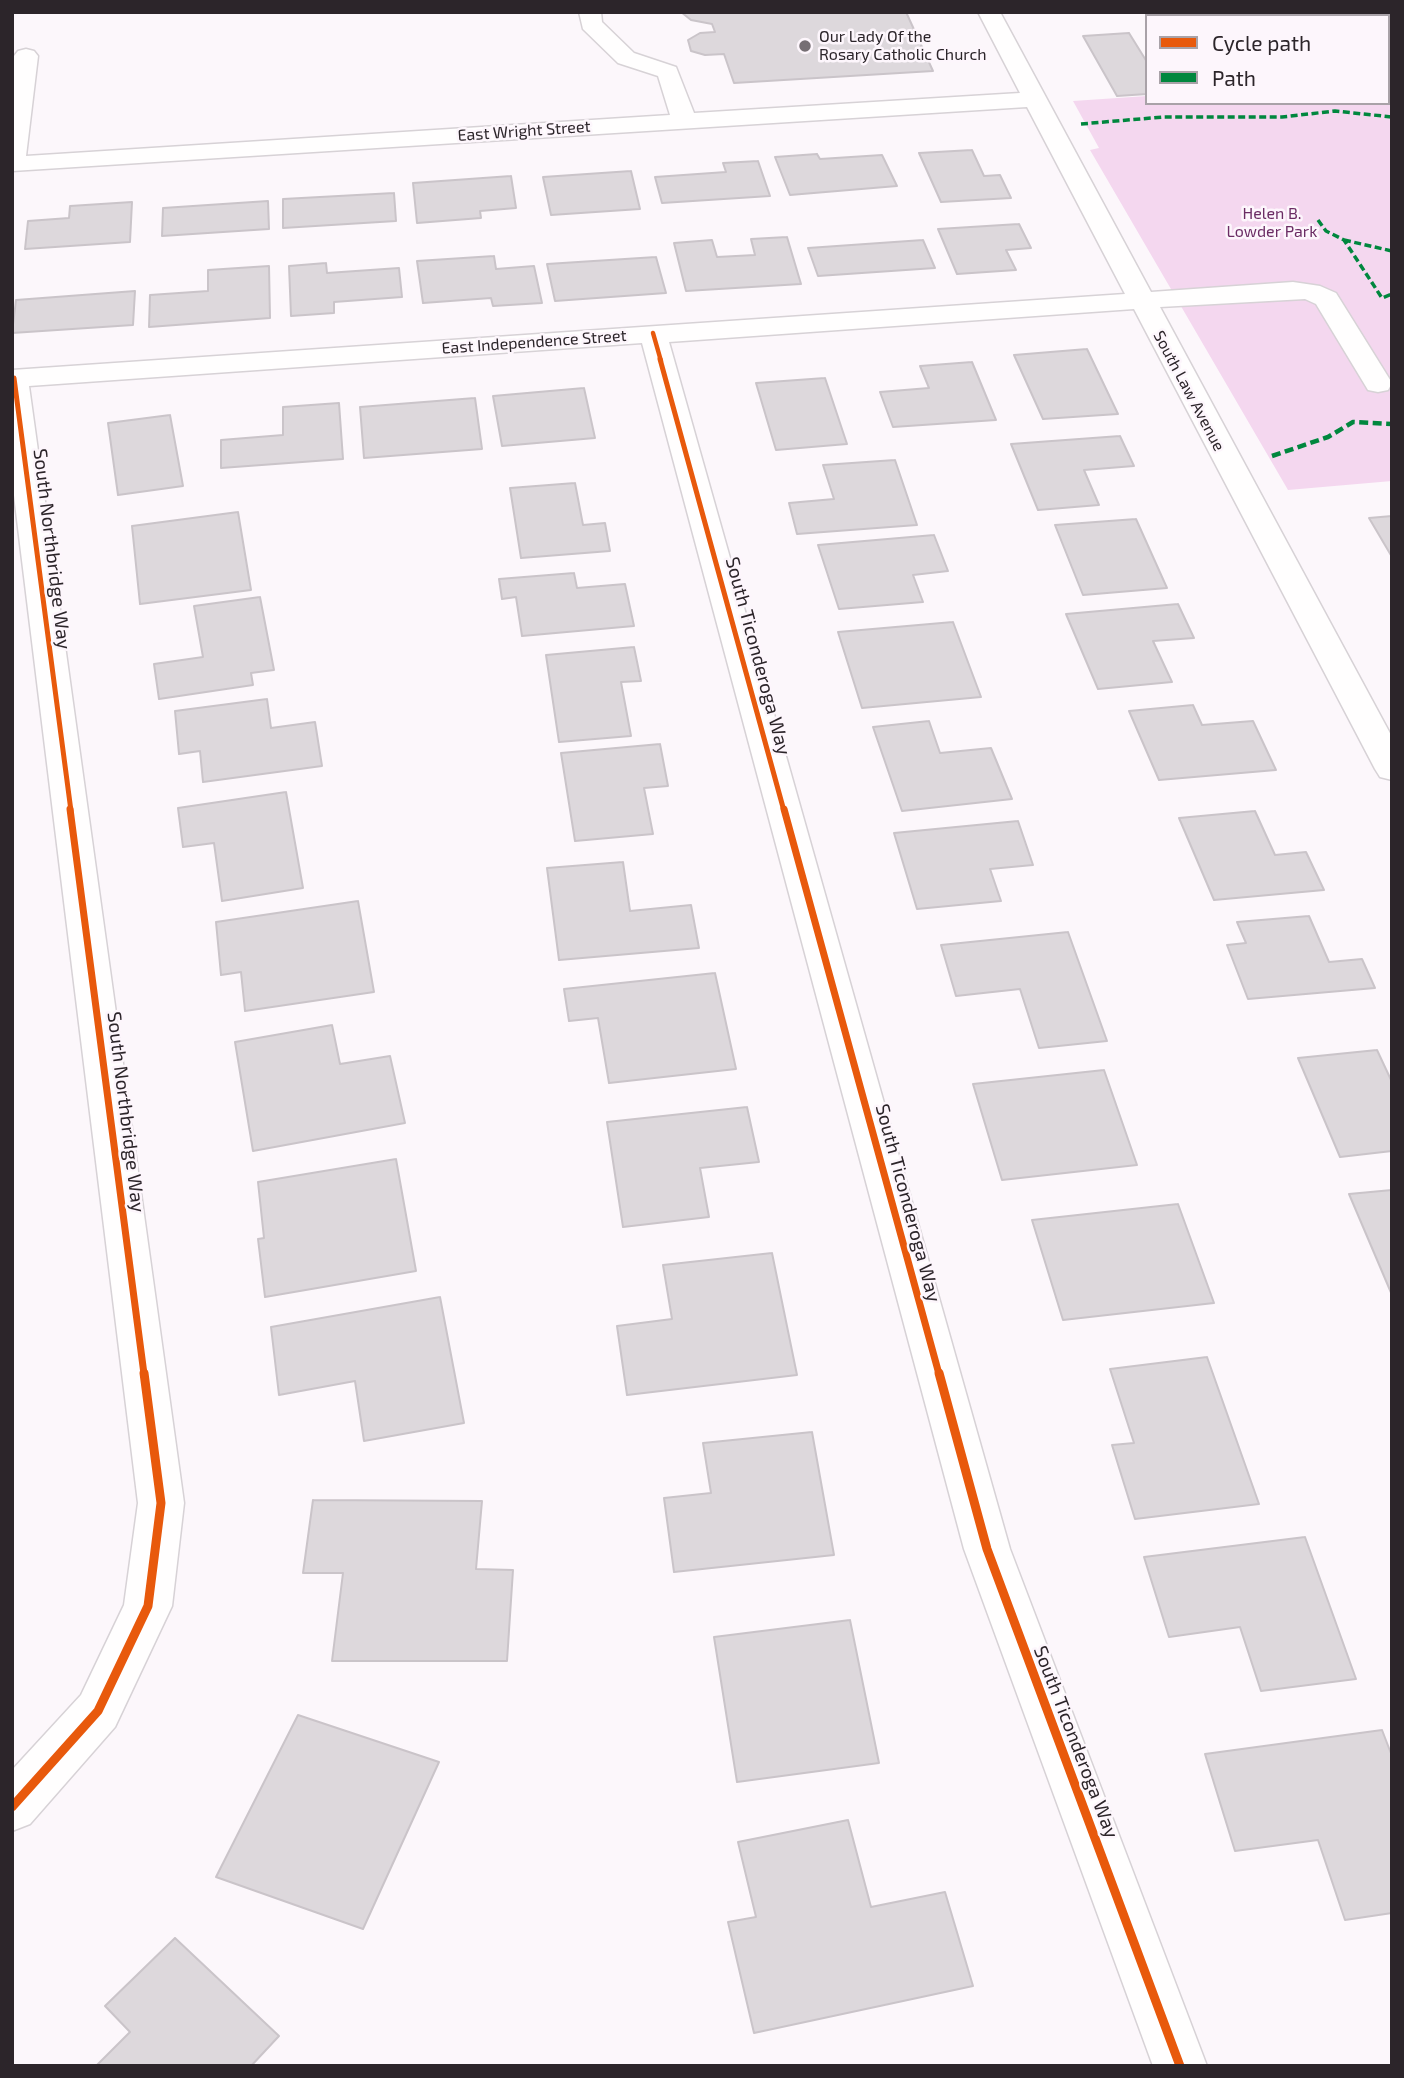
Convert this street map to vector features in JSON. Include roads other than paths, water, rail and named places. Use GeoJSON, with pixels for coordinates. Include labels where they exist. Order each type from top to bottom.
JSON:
{"type":"FeatureCollection","features":[{"type":"Feature","properties":{"kind":"street"},"geometry":{"type":"LineString","coordinates":[[590,12],[591,24],[626,58],[668,72],[684,121]]}},
{"type":"Feature","properties":{"kind":"street","name":"South Law Avenue"},"geometry":{"type":"LineString","coordinates":[[990,12],[1392,769]]}},
{"type":"Feature","properties":{"kind":"street"},"geometry":{"type":"LineString","coordinates":[[13,164],[26,56]]}},
{"type":"Feature","properties":{"kind":"street","name":"East Wright Street"},"geometry":{"type":"LineString","coordinates":[[13,164],[1036,99]]}},
{"type":"Feature","properties":{"kind":"street","name":"East Independence Street"},"geometry":{"type":"LineString","coordinates":[[13,378],[1140,298],[1293,290],[1311,292],[1326,299],[1378,384]]}},
{"type":"Feature","properties":{"kind":"street","name":"South Ticonderoga Way"},"geometry":{"type":"LineString","coordinates":[[653,333],[986,1549],[1180,2066]]}},
{"type":"Feature","properties":{"kind":"street","name":"South Northbridge Way"},"geometry":{"type":"LineString","coordinates":[[12,1807],[97,1711],[103,1700],[148,1606],[161,1503],[13,378]]}},
{"type":"Feature","properties":{"kind":"place","name":"Our Lady Of the Rosary Catholic Church"},"geometry":{"type":"Point","coordinates":[805,46]}},
{"type":"Feature","properties":{"kind":"park label","name":"Helen B. Lowder Park"},"geometry":{"type":"Point","coordinates":[1272,223]}}]}
